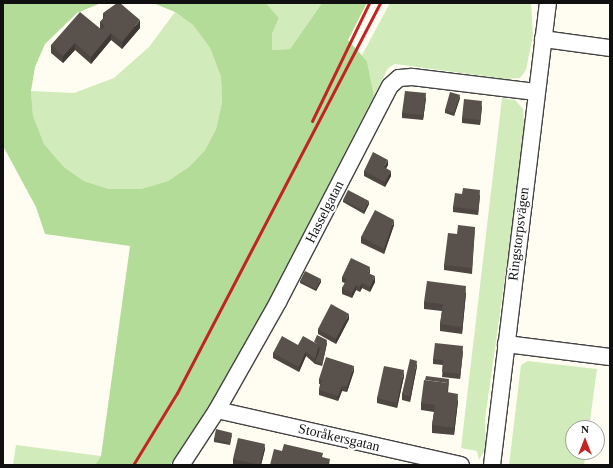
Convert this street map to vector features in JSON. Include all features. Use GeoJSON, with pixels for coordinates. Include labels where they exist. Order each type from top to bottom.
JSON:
{"type":"FeatureCollection","features":[{"type":"Feature","properties":{"kind":"street","name":"Ringstorpsvägen"},"geometry":{"type":"LineString","coordinates":[[492,465],[536,92],[548,3]]}},
{"type":"Feature","properties":{"kind":"street"},"geometry":{"type":"LineString","coordinates":[[543,39],[610,48]]}},
{"type":"Feature","properties":{"kind":"street","name":"Hasselgatan"},"geometry":{"type":"LineString","coordinates":[[181,465],[217,410],[278,302],[390,86],[399,78],[412,77],[536,92]]}},
{"type":"Feature","properties":{"kind":"street"},"geometry":{"type":"LineString","coordinates":[[506,344],[610,357]]}},
{"type":"Feature","properties":{"kind":"street","name":"Storåkersgatan"},"geometry":{"type":"LineString","coordinates":[[217,410],[461,465]]}},
{"type":"Feature","properties":{"kind":"green space"},"geometry":{"type":"Polygon","coordinates":[[[3,3],[101,3],[77,13],[45,44],[35,67],[31,91],[33,116],[44,144],[64,167],[84,181],[109,189],[141,189],[168,181],[190,166],[205,150],[216,129],[222,102],[221,77],[210,48],[193,25],[175,12],[153,3],[266,3],[279,18],[272,34],[272,50],[290,49],[322,3],[367,3],[348,40],[367,61],[374,96],[236,365],[170,465],[95,465],[101,456],[130,246],[45,234],[36,207],[3,146],[3,3]]]}},
{"type":"Feature","properties":{"kind":"green space"},"geometry":{"type":"Polygon","coordinates":[[[266,3],[322,3],[290,49],[272,50],[272,34],[279,18],[266,3]]]}},
{"type":"Feature","properties":{"kind":"green space"},"geometry":{"type":"Polygon","coordinates":[[[390,3],[531,3],[533,35],[526,70],[520,78],[506,79],[395,64],[388,68],[374,96],[367,61],[362,55],[390,3]]]}},
{"type":"Feature","properties":{"kind":"green space"},"geometry":{"type":"Polygon","coordinates":[[[175,12],[193,25],[210,48],[221,77],[222,102],[216,129],[205,150],[190,166],[168,181],[141,189],[109,189],[84,181],[64,167],[44,144],[33,117],[31,91],[74,93],[114,78],[149,47],[175,12]]]}},
{"type":"Feature","properties":{"kind":"green space"},"geometry":{"type":"Polygon","coordinates":[[[502,98],[515,100],[523,109],[525,136],[485,419],[486,448],[479,460],[477,451],[461,448],[502,98]]]}},
{"type":"Feature","properties":{"kind":"green space"},"geometry":{"type":"Polygon","coordinates":[[[528,361],[597,369],[590,420],[565,420],[565,460],[585,460],[584,465],[509,465],[521,365],[528,361]]]}},
{"type":"Feature","properties":{"kind":"green space"},"geometry":{"type":"Polygon","coordinates":[[[16,445],[101,456],[95,465],[13,465],[16,445]]]}},
{"type":"Feature","properties":{"kind":"building"},"geometry":{"type":"Polygon","coordinates":[[[117,3],[120,3],[140,20],[122,42],[111,33],[91,57],[75,43],[63,56],[51,45],[80,12],[102,30],[105,26],[100,22],[106,15],[103,13],[117,3]]]}},
{"type":"Feature","properties":{"kind":"building"},"geometry":{"type":"Polygon","coordinates":[[[405,91],[426,93],[423,115],[402,113],[405,91]]]}},
{"type":"Feature","properties":{"kind":"building"},"geometry":{"type":"Polygon","coordinates":[[[450,92],[460,95],[454,113],[445,110],[450,92]]]}},
{"type":"Feature","properties":{"kind":"building"},"geometry":{"type":"Polygon","coordinates":[[[464,99],[482,101],[480,120],[462,118],[464,99]]]}},
{"type":"Feature","properties":{"kind":"building"},"geometry":{"type":"Polygon","coordinates":[[[373,152],[388,160],[384,167],[391,171],[385,182],[364,171],[373,152]]]}},
{"type":"Feature","properties":{"kind":"building"},"geometry":{"type":"Polygon","coordinates":[[[463,188],[480,190],[478,210],[453,207],[455,193],[462,194],[463,188]]]}},
{"type":"Feature","properties":{"kind":"building"},"geometry":{"type":"Polygon","coordinates":[[[348,190],[369,201],[364,211],[343,200],[348,190]]]}},
{"type":"Feature","properties":{"kind":"building"},"geometry":{"type":"Polygon","coordinates":[[[375,210],[394,220],[384,249],[361,237],[375,210]]]}},
{"type":"Feature","properties":{"kind":"building"},"geometry":{"type":"Polygon","coordinates":[[[458,225],[475,227],[472,268],[444,265],[448,233],[457,234],[458,225]]]}},
{"type":"Feature","properties":{"kind":"building"},"geometry":{"type":"Polygon","coordinates":[[[351,258],[370,267],[368,273],[375,276],[370,287],[362,283],[360,287],[356,285],[352,293],[342,288],[347,279],[342,277],[351,258]]]}},
{"type":"Feature","properties":{"kind":"building"},"geometry":{"type":"Polygon","coordinates":[[[305,271],[321,279],[316,289],[300,281],[305,271]]]}},
{"type":"Feature","properties":{"kind":"building"},"geometry":{"type":"Polygon","coordinates":[[[427,281],[466,286],[462,327],[440,324],[443,304],[424,302],[427,281]]]}},
{"type":"Feature","properties":{"kind":"building"},"geometry":{"type":"Polygon","coordinates":[[[331,304],[349,314],[336,339],[318,329],[331,304]]]}},
{"type":"Feature","properties":{"kind":"building"},"geometry":{"type":"Polygon","coordinates":[[[317,335],[327,340],[322,364],[315,361],[321,348],[314,342],[317,335]]]}},
{"type":"Feature","properties":{"kind":"building"},"geometry":{"type":"Polygon","coordinates":[[[282,336],[298,345],[303,336],[319,345],[315,359],[306,351],[299,367],[273,353],[282,336]]]}},
{"type":"Feature","properties":{"kind":"building"},"geometry":{"type":"Polygon","coordinates":[[[435,343],[463,346],[460,374],[442,372],[443,360],[433,359],[435,343]]]}},
{"type":"Feature","properties":{"kind":"building"},"geometry":{"type":"Polygon","coordinates":[[[326,357],[354,366],[347,387],[342,386],[338,396],[319,390],[322,380],[319,379],[326,357]]]}},
{"type":"Feature","properties":{"kind":"building"},"geometry":{"type":"Polygon","coordinates":[[[410,359],[417,361],[410,397],[402,394],[410,359]]]}},
{"type":"Feature","properties":{"kind":"building"},"geometry":{"type":"Polygon","coordinates":[[[384,366],[404,370],[397,403],[377,398],[384,366]]]}},
{"type":"Feature","properties":{"kind":"building"},"geometry":{"type":"Polygon","coordinates":[[[426,376],[449,379],[448,387],[448,383],[425,380],[426,376]]]}},
{"type":"Feature","properties":{"kind":"building"},"geometry":{"type":"Polygon","coordinates":[[[424,380],[448,383],[447,392],[458,394],[454,428],[432,425],[435,405],[421,403],[424,380]]]}},
{"type":"Feature","properties":{"kind":"building"},"geometry":{"type":"Polygon","coordinates":[[[216,429],[232,433],[230,443],[214,439],[216,429]]]}},
{"type":"Feature","properties":{"kind":"building"},"geometry":{"type":"Polygon","coordinates":[[[238,438],[265,444],[260,465],[233,459],[238,438]]]}},
{"type":"Feature","properties":{"kind":"building"},"geometry":{"type":"Polygon","coordinates":[[[284,444],[323,453],[322,457],[330,459],[329,465],[270,465],[274,449],[282,451],[284,444]]]}},
{"type":"Feature","properties":{"kind":"railway"},"geometry":{"type":"LineString","coordinates":[[312,121],[369,3]]}},
{"type":"Feature","properties":{"kind":"railway"},"geometry":{"type":"LineString","coordinates":[[133,465],[177,393],[380,3]]}}]}
